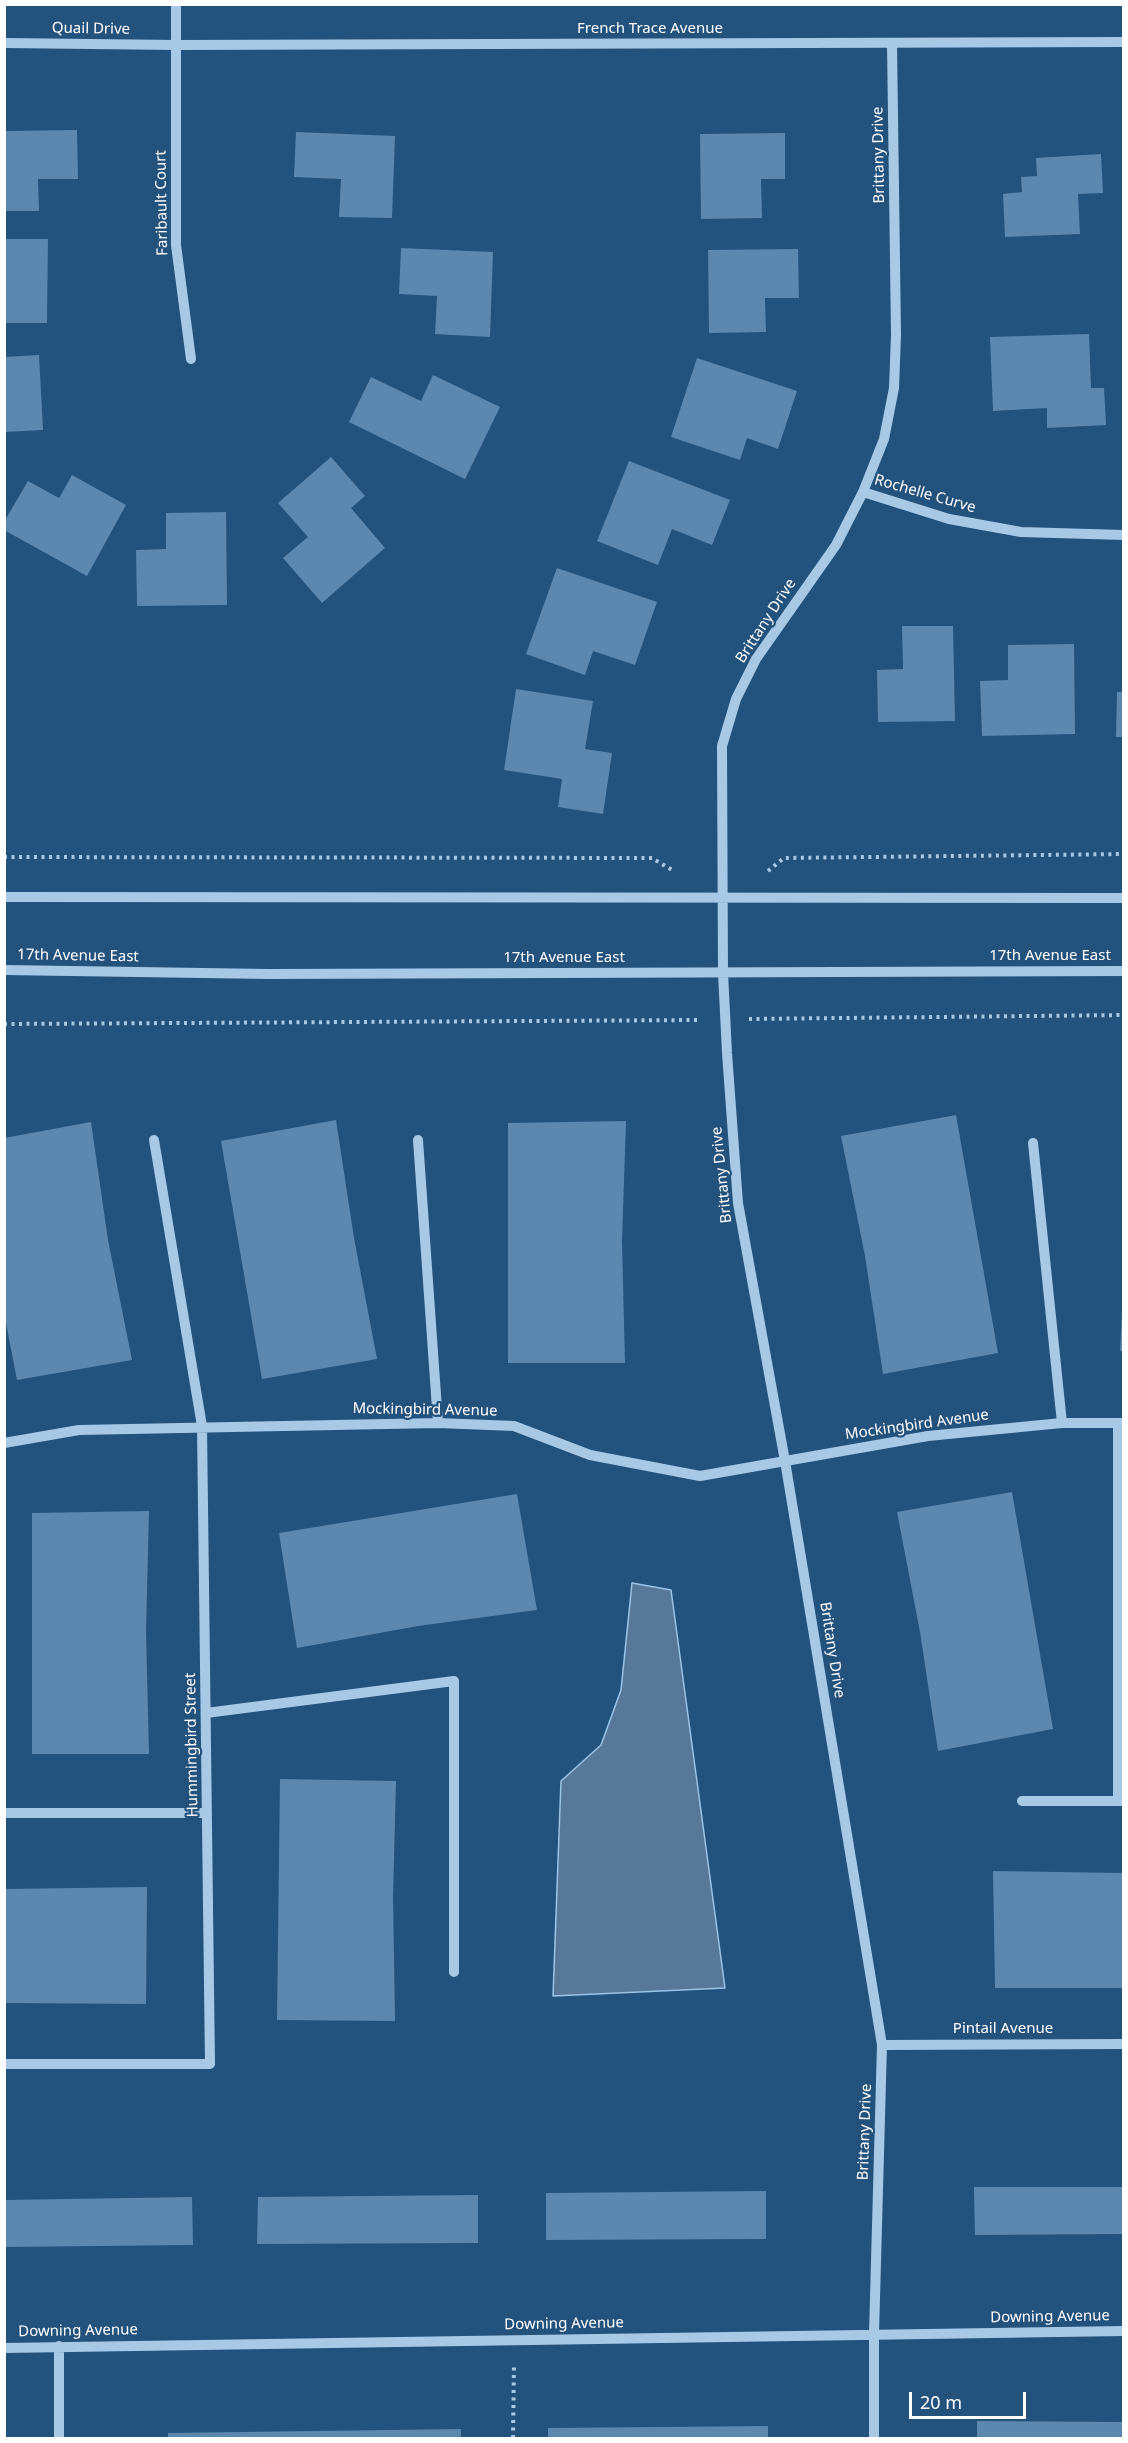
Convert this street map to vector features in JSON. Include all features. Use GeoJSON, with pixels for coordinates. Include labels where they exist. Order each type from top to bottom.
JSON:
{"type":"FeatureCollection","features":[{"type":"Feature","properties":{"kind":"street","name":"Faribault Court"},"geometry":{"type":"LineString","coordinates":[[176,4],[176,245],[191,359]]}},
{"type":"Feature","properties":{"kind":"street","name":"French Trace Avenue"},"geometry":{"type":"LineString","coordinates":[[176,45],[1124,42]]}},
{"type":"Feature","properties":{"kind":"street","name":"Quail Drive"},"geometry":{"type":"LineString","coordinates":[[4,43],[176,45]]}},
{"type":"Feature","properties":{"kind":"street","name":"Brittany Drive"},"geometry":{"type":"LineString","coordinates":[[874,2439],[874,2334],[882,2045],[785,1461],[738,1203],[723,973],[722,746],[736,699],[756,659],[836,545],[863,492],[884,440],[894,388],[896,335],[892,43]]}},
{"type":"Feature","properties":{"kind":"street","name":"Rochelle Curve"},"geometry":{"type":"LineString","coordinates":[[863,492],[949,519],[1021,532],[1124,536]]}},
{"type":"Feature","properties":{"kind":"street"},"geometry":{"type":"LineString","coordinates":[[4,897],[1124,898]]}},
{"type":"Feature","properties":{"kind":"street","name":"17th Avenue East"},"geometry":{"type":"LineString","coordinates":[[4,970],[269,974],[1124,971]]}},
{"type":"Feature","properties":{"kind":"street","name":"Hummingbird Street"},"geometry":{"type":"LineString","coordinates":[[4,2064],[210,2064],[202,1426],[154,1140]]}},
{"type":"Feature","properties":{"kind":"street"},"geometry":{"type":"LineString","coordinates":[[418,1140],[438,1423]]}},
{"type":"Feature","properties":{"kind":"street"},"geometry":{"type":"LineString","coordinates":[[1034,1143],[1062,1423]]}},
{"type":"Feature","properties":{"kind":"street","name":"Mockingbird Avenue"},"geometry":{"type":"LineString","coordinates":[[4,1443],[78,1430],[438,1423],[514,1426],[590,1455],[700,1476],[928,1436],[1062,1423],[1121,1423]]}},
{"type":"Feature","properties":{"kind":"street"},"geometry":{"type":"LineString","coordinates":[[1022,1801],[1121,1801],[1121,1423]]}},
{"type":"Feature","properties":{"kind":"street"},"geometry":{"type":"LineString","coordinates":[[206,1713],[454,1681],[454,1972]]}},
{"type":"Feature","properties":{"kind":"street"},"geometry":{"type":"LineString","coordinates":[[4,1813],[207,1813]]}},
{"type":"Feature","properties":{"kind":"street","name":"Pintail Avenue"},"geometry":{"type":"LineString","coordinates":[[882,2045],[1124,2044]]}},
{"type":"Feature","properties":{"kind":"street","name":"Downing Avenue"},"geometry":{"type":"LineString","coordinates":[[4,2348],[1124,2331]]}},
{"type":"Feature","properties":{"kind":"street"},"geometry":{"type":"LineString","coordinates":[[58,2346],[58,2439]]}},
{"type":"Feature","properties":{"kind":"path"},"geometry":{"type":"LineString","coordinates":[[4,857],[652,858],[681,877],[722,874],[761,876],[784,858],[1124,854]]}},
{"type":"Feature","properties":{"kind":"path"},"geometry":{"type":"LineString","coordinates":[[4,1024],[681,1021],[1124,1015]]}},
{"type":"Feature","properties":{"kind":"path"},"geometry":{"type":"LineString","coordinates":[[513,2439],[514,2340]]}},
{"type":"Feature","properties":{"kind":"water"},"geometry":{"type":"Polygon","coordinates":[[[632,1583],[671,1590],[725,1988],[553,1996],[561,1781],[601,1745],[621,1690],[632,1583]]]}},
{"type":"Feature","properties":{"kind":"building"},"geometry":{"type":"Polygon","coordinates":[[[77,130],[78,179],[38,179],[39,211],[5,211],[5,131],[77,130]]]}},
{"type":"Feature","properties":{"kind":"building"},"geometry":{"type":"Polygon","coordinates":[[[296,132],[395,136],[392,218],[339,217],[341,179],[294,177],[296,132]]]}},
{"type":"Feature","properties":{"kind":"building"},"geometry":{"type":"Polygon","coordinates":[[[785,133],[785,179],[761,179],[762,218],[701,219],[700,134],[785,133]]]}},
{"type":"Feature","properties":{"kind":"building"},"geometry":{"type":"Polygon","coordinates":[[[1101,154],[1103,193],[1078,194],[1080,234],[1005,237],[1003,194],[1022,192],[1021,177],[1037,176],[1036,158],[1101,154]]]}},
{"type":"Feature","properties":{"kind":"building"},"geometry":{"type":"Polygon","coordinates":[[[4,239],[48,239],[47,323],[4,323],[4,239]]]}},
{"type":"Feature","properties":{"kind":"building"},"geometry":{"type":"Polygon","coordinates":[[[401,248],[493,252],[490,337],[435,334],[437,296],[399,294],[401,248]]]}},
{"type":"Feature","properties":{"kind":"building"},"geometry":{"type":"Polygon","coordinates":[[[798,249],[799,298],[765,298],[766,332],[709,333],[708,250],[798,249]]]}},
{"type":"Feature","properties":{"kind":"building"},"geometry":{"type":"Polygon","coordinates":[[[1089,334],[1091,388],[1104,388],[1106,425],[1047,428],[1047,408],[993,411],[990,337],[1089,334]]]}},
{"type":"Feature","properties":{"kind":"building"},"geometry":{"type":"Polygon","coordinates":[[[39,355],[43,430],[4,432],[4,357],[39,355]]]}},
{"type":"Feature","properties":{"kind":"building"},"geometry":{"type":"Polygon","coordinates":[[[697,358],[797,391],[778,449],[747,438],[740,460],[671,437],[697,358]]]}},
{"type":"Feature","properties":{"kind":"building"},"geometry":{"type":"Polygon","coordinates":[[[433,375],[500,407],[465,479],[349,422],[371,377],[421,401],[433,375]]]}},
{"type":"Feature","properties":{"kind":"building"},"geometry":{"type":"Polygon","coordinates":[[[331,457],[365,496],[351,508],[385,548],[322,603],[283,558],[308,537],[278,503],[331,457]]]}},
{"type":"Feature","properties":{"kind":"building"},"geometry":{"type":"Polygon","coordinates":[[[629,461],[730,500],[712,545],[672,529],[658,565],[597,541],[629,461]]]}},
{"type":"Feature","properties":{"kind":"building"},"geometry":{"type":"Polygon","coordinates":[[[72,475],[126,505],[87,576],[4,530],[4,522],[28,481],[59,498],[72,475]]]}},
{"type":"Feature","properties":{"kind":"building"},"geometry":{"type":"Polygon","coordinates":[[[226,512],[227,605],[137,606],[136,550],[166,549],[166,513],[226,512]]]}},
{"type":"Feature","properties":{"kind":"building"},"geometry":{"type":"Polygon","coordinates":[[[557,568],[657,602],[635,665],[593,651],[585,675],[526,654],[557,568]]]}},
{"type":"Feature","properties":{"kind":"building"},"geometry":{"type":"Polygon","coordinates":[[[902,626],[953,626],[955,721],[878,722],[877,670],[903,669],[902,626]]]}},
{"type":"Feature","properties":{"kind":"building"},"geometry":{"type":"Polygon","coordinates":[[[1074,644],[1075,734],[982,736],[980,681],[1008,680],[1008,645],[1074,644]]]}},
{"type":"Feature","properties":{"kind":"building"},"geometry":{"type":"Polygon","coordinates":[[[516,689],[593,701],[585,749],[612,753],[603,814],[558,807],[562,779],[504,770],[516,689]]]}},
{"type":"Feature","properties":{"kind":"building"},"geometry":{"type":"Polygon","coordinates":[[[1117,692],[1124,692],[1124,737],[1116,737],[1117,692]]]}},
{"type":"Feature","properties":{"kind":"building"},"geometry":{"type":"Polygon","coordinates":[[[956,1115],[998,1353],[883,1374],[865,1256],[841,1136],[956,1115]]]}},
{"type":"Feature","properties":{"kind":"building"},"geometry":{"type":"Polygon","coordinates":[[[336,1120],[354,1238],[377,1359],[262,1379],[221,1141],[336,1120]]]}},
{"type":"Feature","properties":{"kind":"building"},"geometry":{"type":"Polygon","coordinates":[[[626,1121],[622,1241],[625,1363],[508,1363],[508,1123],[626,1121]]]}},
{"type":"Feature","properties":{"kind":"building"},"geometry":{"type":"Polygon","coordinates":[[[91,1122],[108,1240],[132,1360],[17,1380],[4,1313],[4,1138],[91,1122]]]}},
{"type":"Feature","properties":{"kind":"building"},"geometry":{"type":"Polygon","coordinates":[[[1122,1312],[1124,1312],[1124,1351],[1120,1351],[1122,1312]]]}},
{"type":"Feature","properties":{"kind":"building"},"geometry":{"type":"Polygon","coordinates":[[[1012,1492],[1053,1729],[938,1751],[920,1632],[897,1512],[1012,1492]]]}},
{"type":"Feature","properties":{"kind":"building"},"geometry":{"type":"Polygon","coordinates":[[[517,1494],[537,1610],[418,1626],[297,1648],[279,1533],[517,1494]]]}},
{"type":"Feature","properties":{"kind":"building"},"geometry":{"type":"Polygon","coordinates":[[[149,1511],[146,1631],[149,1754],[32,1754],[32,1513],[149,1511]]]}},
{"type":"Feature","properties":{"kind":"building"},"geometry":{"type":"Polygon","coordinates":[[[280,1779],[396,1781],[393,1897],[395,2021],[277,2020],[280,1779]]]}},
{"type":"Feature","properties":{"kind":"building"},"geometry":{"type":"Polygon","coordinates":[[[993,1871],[1124,1873],[1124,1988],[995,1988],[993,1871]]]}},
{"type":"Feature","properties":{"kind":"building"},"geometry":{"type":"Polygon","coordinates":[[[147,1887],[146,2004],[4,2003],[4,1889],[147,1887]]]}},
{"type":"Feature","properties":{"kind":"building"},"geometry":{"type":"Polygon","coordinates":[[[974,2187],[1124,2187],[1124,2234],[975,2235],[974,2187]]]}},
{"type":"Feature","properties":{"kind":"building"},"geometry":{"type":"Polygon","coordinates":[[[766,2191],[766,2239],[546,2240],[546,2193],[766,2191]]]}},
{"type":"Feature","properties":{"kind":"building"},"geometry":{"type":"Polygon","coordinates":[[[478,2195],[478,2243],[257,2244],[258,2197],[478,2195]]]}},
{"type":"Feature","properties":{"kind":"building"},"geometry":{"type":"Polygon","coordinates":[[[192,2197],[193,2245],[4,2247],[4,2200],[192,2197]]]}},
{"type":"Feature","properties":{"kind":"building"},"geometry":{"type":"Polygon","coordinates":[[[977,2421],[1124,2422],[1124,2438],[977,2438],[977,2421]]]}},
{"type":"Feature","properties":{"kind":"building"},"geometry":{"type":"Polygon","coordinates":[[[768,2426],[768,2438],[548,2438],[548,2428],[768,2426]]]}},
{"type":"Feature","properties":{"kind":"building"},"geometry":{"type":"Polygon","coordinates":[[[461,2429],[461,2438],[168,2438],[168,2433],[461,2429]]]}}]}
